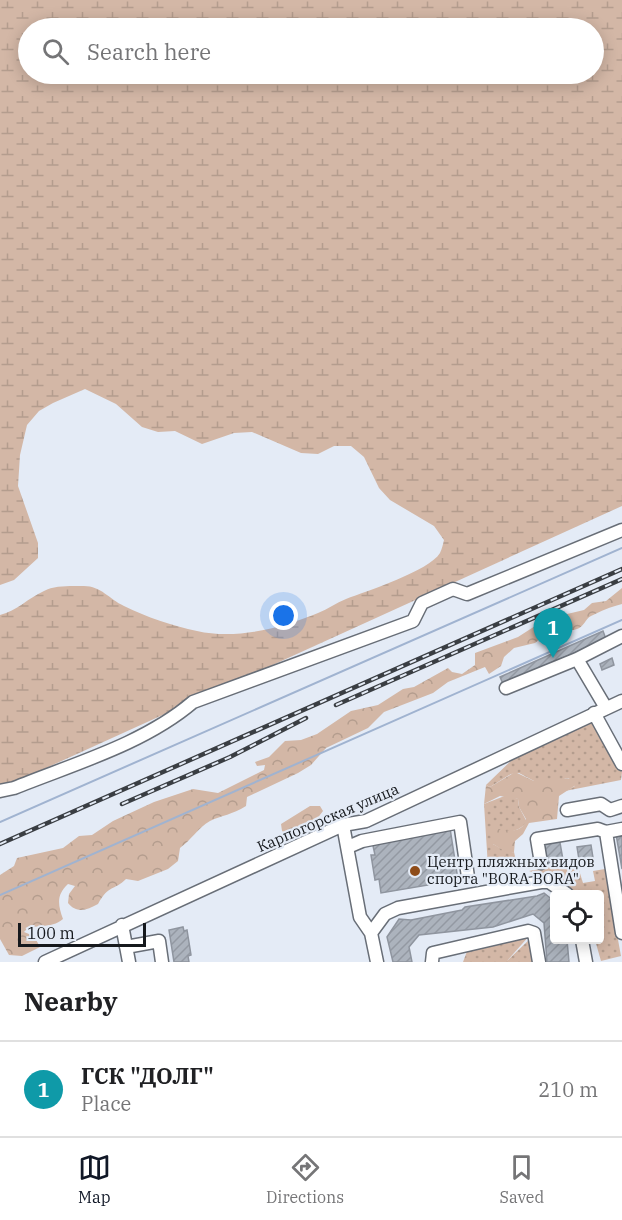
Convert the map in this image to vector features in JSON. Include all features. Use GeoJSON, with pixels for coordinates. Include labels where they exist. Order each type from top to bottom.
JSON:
{"type":"FeatureCollection","features":[{"type":"Feature","properties":{"kind":"street"},"geometry":{"type":"LineString","coordinates":[[0,791],[14,788],[133,739],[175,718],[193,702],[413,621],[422,603],[453,589],[467,594],[622,530]]}},
{"type":"Feature","properties":{"kind":"street"},"geometry":{"type":"LineString","coordinates":[[506,688],[577,659],[622,636]]}},
{"type":"Feature","properties":{"kind":"street"},"geometry":{"type":"LineString","coordinates":[[577,659],[622,764]]}},
{"type":"Feature","properties":{"kind":"street","name":"Карпогорская улица"},"geometry":{"type":"LineString","coordinates":[[45,962],[343,825],[366,821],[622,701]]}},
{"type":"Feature","properties":{"kind":"street"},"geometry":{"type":"LineString","coordinates":[[567,810],[601,804],[610,810],[622,806]]}},
{"type":"Feature","properties":{"kind":"street"},"geometry":{"type":"LineString","coordinates":[[348,847],[362,841],[460,822],[468,877]]}},
{"type":"Feature","properties":{"kind":"street"},"geometry":{"type":"LineString","coordinates":[[343,825],[360,917],[371,933],[377,962]]}},
{"type":"Feature","properties":{"kind":"street"},"geometry":{"type":"LineString","coordinates":[[541,863],[537,838],[598,829],[606,832],[622,830]]}},
{"type":"Feature","properties":{"kind":"street"},"geometry":{"type":"LineString","coordinates":[[606,832],[622,933]]}},
{"type":"Feature","properties":{"kind":"street"},"geometry":{"type":"LineString","coordinates":[[371,933],[385,914],[398,908],[541,882],[549,882],[561,890]]}},
{"type":"Feature","properties":{"kind":"street"},"geometry":{"type":"LineString","coordinates":[[122,925],[129,962]]}},
{"type":"Feature","properties":{"kind":"street"},"geometry":{"type":"LineString","coordinates":[[432,962],[432,953],[528,931],[534,933],[539,962]]}},
{"type":"Feature","properties":{"kind":"street"},"geometry":{"type":"LineString","coordinates":[[126,947],[159,941],[162,962]]}},
{"type":"Feature","properties":{"kind":"street"},"geometry":{"type":"LineString","coordinates":[[583,944],[586,962]]}},
{"type":"Feature","properties":{"kind":"green space"},"geometry":{"type":"Polygon","coordinates":[[[0,0],[622,0],[622,506],[0,789],[0,615],[12,611],[48,589],[84,586],[100,590],[141,614],[188,629],[227,634],[259,631],[304,618],[424,567],[440,553],[444,540],[434,526],[390,500],[379,488],[364,457],[351,446],[334,446],[318,454],[301,453],[252,432],[234,433],[202,444],[175,431],[158,432],[142,427],[116,404],[85,389],[39,411],[27,425],[20,455],[18,486],[38,543],[38,558],[14,580],[0,585],[0,0]]]}},
{"type":"Feature","properties":{"kind":"green space"},"geometry":{"type":"Polygon","coordinates":[[[622,588],[622,604],[591,616],[579,628],[552,629],[535,643],[514,648],[504,657],[501,666],[489,674],[485,667],[448,682],[433,693],[384,712],[368,728],[326,748],[311,765],[247,797],[246,806],[206,824],[180,848],[178,861],[168,869],[138,881],[126,879],[109,890],[98,904],[82,910],[75,909],[68,903],[69,894],[75,886],[68,884],[61,892],[59,900],[63,919],[53,924],[32,927],[24,932],[34,936],[40,947],[22,956],[9,955],[0,939],[0,875],[14,866],[17,858],[63,848],[79,836],[92,835],[113,821],[154,802],[193,789],[218,793],[264,770],[265,765],[257,766],[255,762],[269,757],[285,741],[301,740],[317,734],[351,711],[378,705],[403,689],[414,687],[448,668],[452,672],[462,674],[475,665],[475,653],[518,637],[546,619],[584,610],[592,603],[606,601],[622,588]]]}},
{"type":"Feature","properties":{"kind":"green space"},"geometry":{"type":"Polygon","coordinates":[[[592,720],[622,772],[621,780],[565,791],[575,786],[569,778],[547,782],[534,781],[519,773],[511,774],[490,787],[486,785],[520,752],[560,738],[592,720]]]}},
{"type":"Feature","properties":{"kind":"green space"},"geometry":{"type":"Polygon","coordinates":[[[515,772],[534,781],[574,778],[579,783],[559,796],[557,819],[529,823],[523,834],[515,841],[514,852],[509,854],[493,844],[490,834],[494,827],[513,831],[522,827],[526,819],[519,807],[518,799],[500,796],[484,804],[486,785],[490,787],[515,772]]]}},
{"type":"Feature","properties":{"kind":"green space"},"geometry":{"type":"Polygon","coordinates":[[[507,795],[518,799],[519,807],[527,822],[521,828],[513,831],[505,832],[497,829],[493,844],[509,853],[514,852],[517,865],[488,867],[484,804],[507,795]]]}},
{"type":"Feature","properties":{"kind":"green space"},"geometry":{"type":"Polygon","coordinates":[[[310,806],[320,806],[323,811],[310,828],[289,836],[282,831],[281,824],[310,806]]]}},
{"type":"Feature","properties":{"kind":"green space"},"geometry":{"type":"Polygon","coordinates":[[[571,863],[572,869],[579,870],[583,883],[595,881],[593,871],[605,869],[621,956],[601,961],[596,944],[604,944],[604,890],[568,890],[550,878],[529,871],[571,863]]]}},
{"type":"Feature","properties":{"kind":"green space"},"geometry":{"type":"Polygon","coordinates":[[[530,935],[507,961],[531,938],[536,962],[463,962],[469,946],[530,935]]]}},
{"type":"Feature","properties":{"kind":"building"},"geometry":{"type":"Polygon","coordinates":[[[603,631],[606,639],[503,684],[500,677],[603,631]]]}},
{"type":"Feature","properties":{"kind":"building"},"geometry":{"type":"Polygon","coordinates":[[[612,658],[614,665],[602,670],[600,664],[612,658]]]}},
{"type":"Feature","properties":{"kind":"building"},"geometry":{"type":"Polygon","coordinates":[[[450,828],[458,880],[381,893],[379,879],[375,880],[371,855],[375,855],[372,841],[450,828]]]}},
{"type":"Feature","properties":{"kind":"building"},"geometry":{"type":"Polygon","coordinates":[[[622,833],[622,869],[616,834],[622,833]]]}},
{"type":"Feature","properties":{"kind":"building"},"geometry":{"type":"Polygon","coordinates":[[[559,837],[563,860],[547,863],[543,840],[559,837]]]}},
{"type":"Feature","properties":{"kind":"building"},"geometry":{"type":"Polygon","coordinates":[[[591,845],[594,864],[580,866],[577,847],[591,845]]]}},
{"type":"Feature","properties":{"kind":"building"},"geometry":{"type":"Polygon","coordinates":[[[544,893],[550,898],[550,944],[567,944],[569,962],[547,962],[544,923],[533,914],[493,927],[419,935],[409,947],[412,962],[393,962],[387,937],[399,919],[411,920],[462,910],[465,907],[544,893]]]}},
{"type":"Feature","properties":{"kind":"building"},"geometry":{"type":"Polygon","coordinates":[[[183,927],[184,931],[187,930],[191,955],[188,956],[189,962],[174,962],[169,930],[183,927]]]}},
{"type":"Feature","properties":{"kind":"waterway"},"geometry":{"type":"LineString","coordinates":[[0,822],[622,548]]}},
{"type":"Feature","properties":{"kind":"waterway"},"geometry":{"type":"LineString","coordinates":[[0,895],[622,620]]}},
{"type":"Feature","properties":{"kind":"railway"},"geometry":{"type":"LineString","coordinates":[[0,844],[622,569]]}},
{"type":"Feature","properties":{"kind":"railway"},"geometry":{"type":"LineString","coordinates":[[336,705],[622,579]]}},
{"type":"Feature","properties":{"kind":"railway"},"geometry":{"type":"LineString","coordinates":[[122,804],[230,757],[306,718]]}},
{"type":"Feature","properties":{"kind":"place","name":"ГСК \"ДОЛГ\""},"geometry":{"type":"Point","coordinates":[553,658]}},
{"type":"Feature","properties":{"kind":"place","name":"Центр пляжных видов спорта \"BORA BORA\""},"geometry":{"type":"Point","coordinates":[415,871]}}]}
